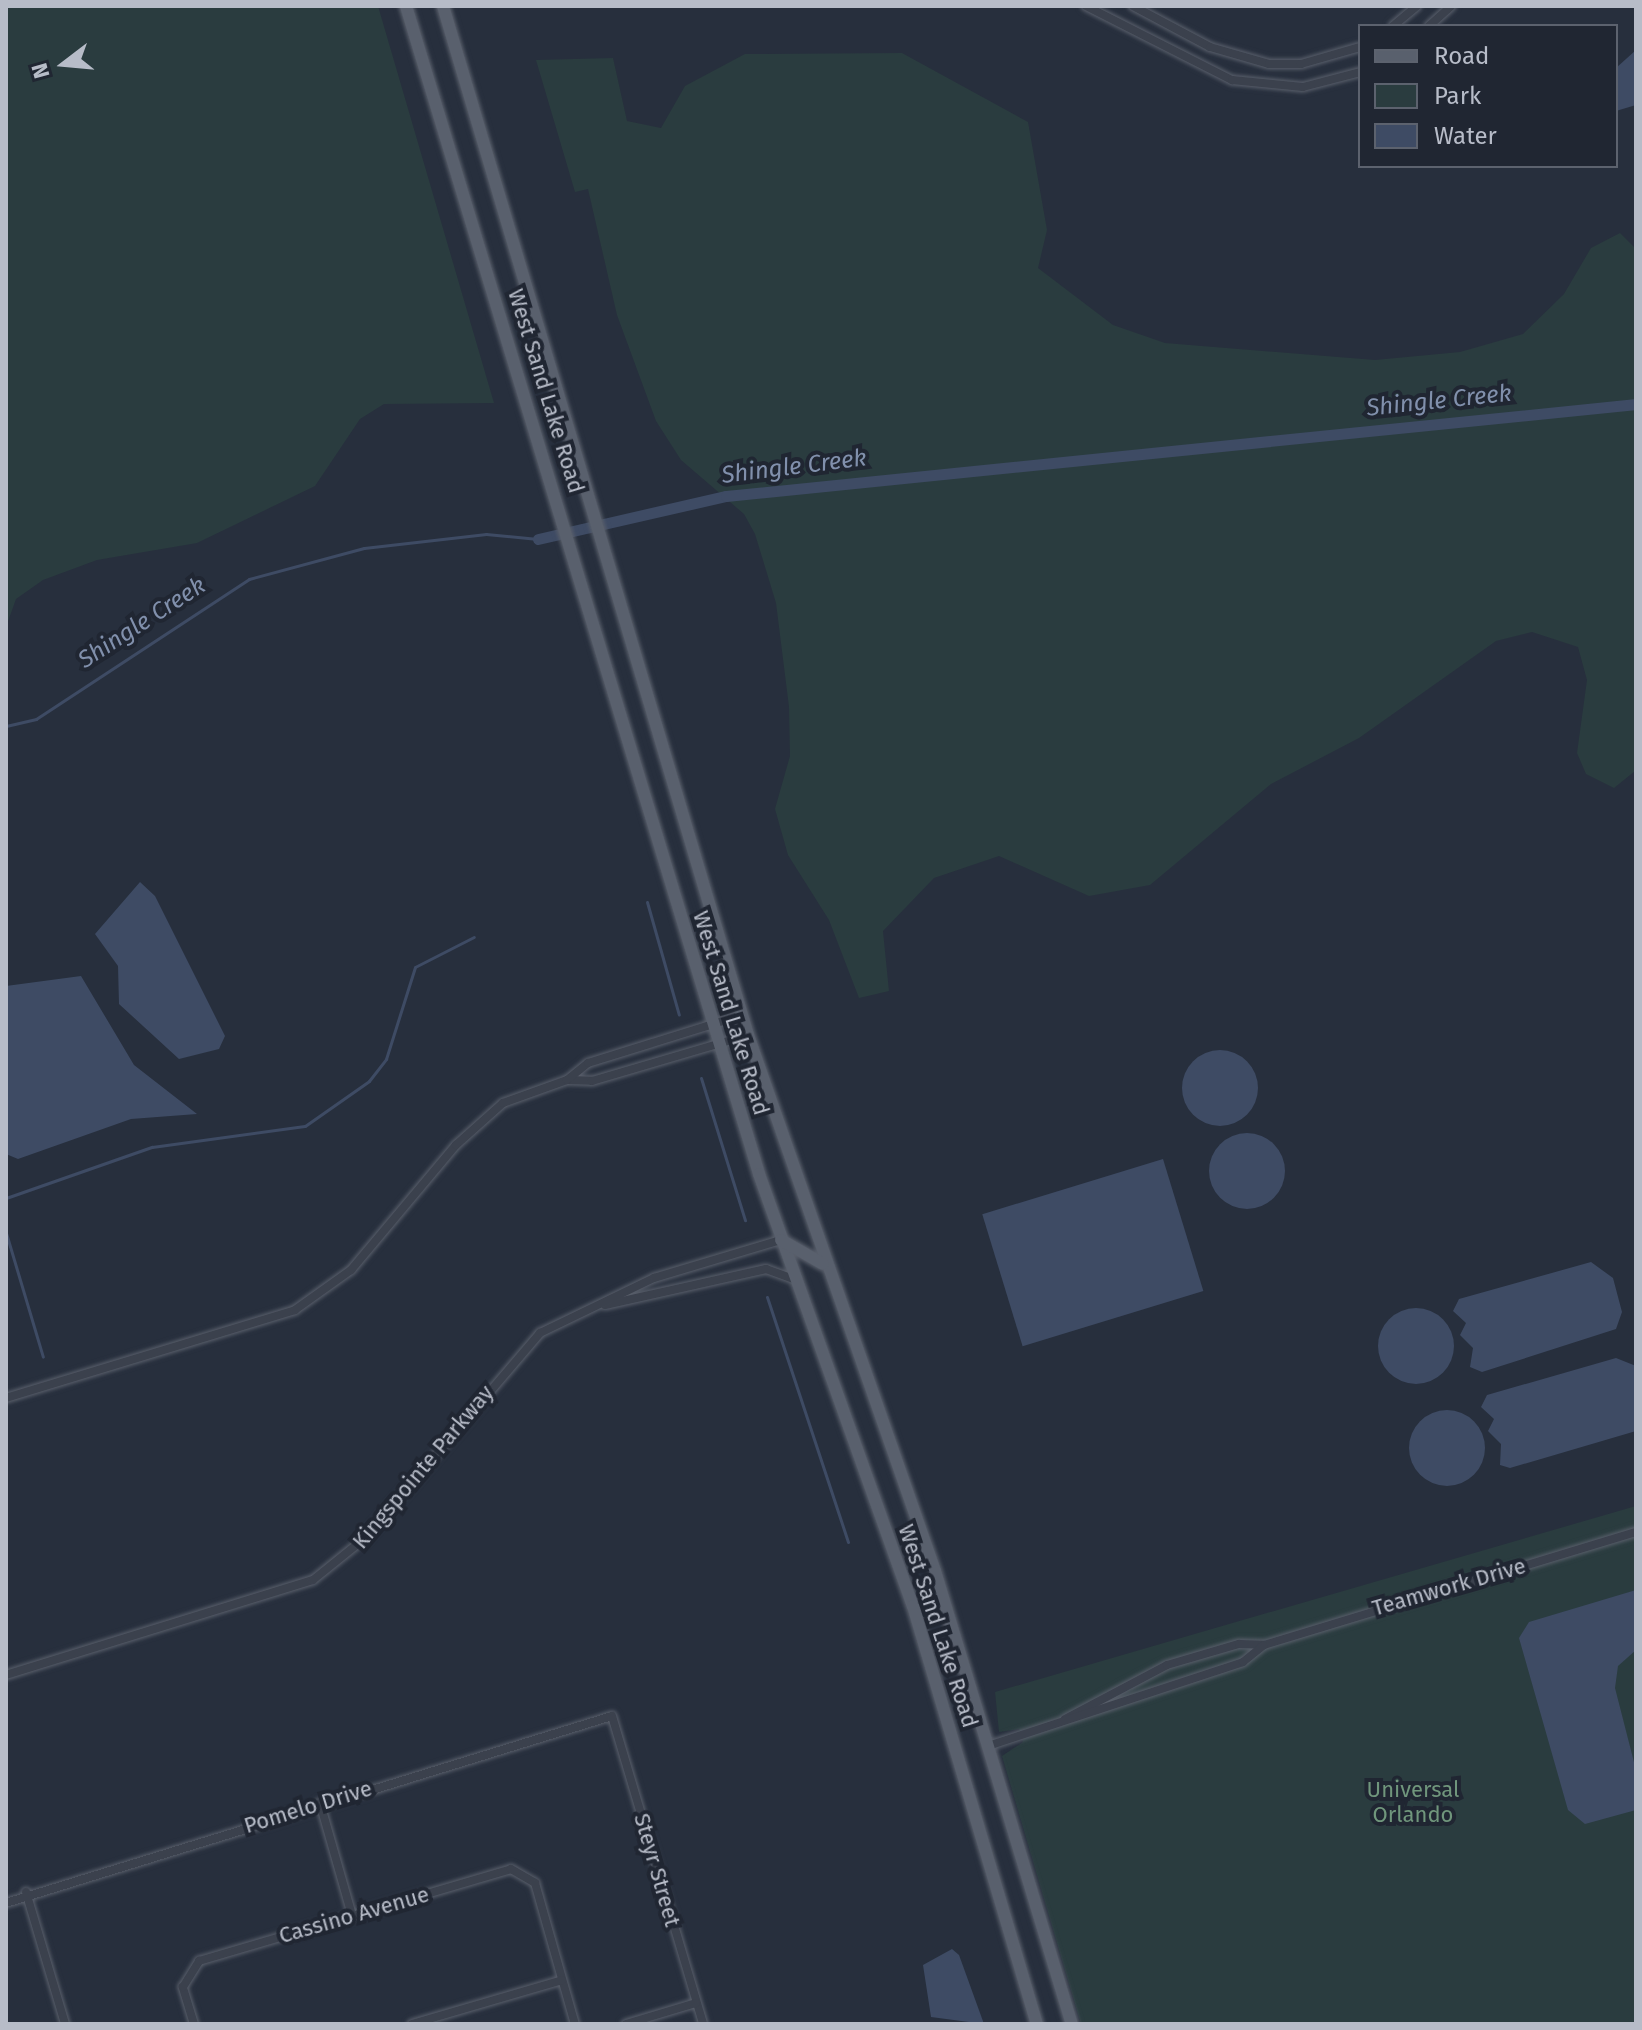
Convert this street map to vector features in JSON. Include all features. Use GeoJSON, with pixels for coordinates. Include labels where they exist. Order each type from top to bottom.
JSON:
{"type":"FeatureCollection","features":[{"type":"Feature","properties":{"kind":"main road","name":"West Sand Lake Road"},"geometry":{"type":"LineString","coordinates":[[406,6],[556,489],[713,1025],[794,1279],[913,1606],[1037,2024]]}},
{"type":"Feature","properties":{"kind":"main road","name":"West Sand Lake Road"},"geometry":{"type":"LineString","coordinates":[[443,6],[748,1035],[991,1745],[1072,2024]]}},
{"type":"Feature","properties":{"kind":"main road"},"geometry":{"type":"LineString","coordinates":[[781,1240],[826,1266]]}},
{"type":"Feature","properties":{"kind":"street"},"geometry":{"type":"LineString","coordinates":[[1086,6],[1098,9],[1232,80],[1303,87],[1358,73]]}},
{"type":"Feature","properties":{"kind":"street"},"geometry":{"type":"LineString","coordinates":[[1133,6],[1210,47],[1269,64],[1301,64],[1358,48]]}},
{"type":"Feature","properties":{"kind":"street"},"geometry":{"type":"LineString","coordinates":[[1395,24],[1417,6]]}},
{"type":"Feature","properties":{"kind":"street"},"geometry":{"type":"LineString","coordinates":[[1431,24],[1451,6]]}},
{"type":"Feature","properties":{"kind":"street"},"geometry":{"type":"LineString","coordinates":[[6,1398],[295,1310],[351,1270],[477,1123],[503,1103],[567,1080],[627,1049],[742,1015]]}},
{"type":"Feature","properties":{"kind":"street"},"geometry":{"type":"LineString","coordinates":[[567,1080],[633,1069],[748,1035]]}},
{"type":"Feature","properties":{"kind":"street"},"geometry":{"type":"LineString","coordinates":[[627,1049],[633,1069]]}},
{"type":"Feature","properties":{"kind":"street","name":"Kingspointe Parkway"},"geometry":{"type":"LineString","coordinates":[[6,1675],[313,1580],[365,1538],[540,1333],[654,1278],[781,1240]]}},
{"type":"Feature","properties":{"kind":"street","name":"Kingspointe Parkway"},"geometry":{"type":"LineString","coordinates":[[597,1306],[766,1269],[794,1279]]}},
{"type":"Feature","properties":{"kind":"street","name":"Teamwork Drive"},"geometry":{"type":"LineString","coordinates":[[1065,1719],[1132,1677],[1239,1644],[1264,1645],[1636,1532]]}},
{"type":"Feature","properties":{"kind":"street","name":"Teamwork Drive"},"geometry":{"type":"LineString","coordinates":[[991,1745],[1243,1662],[1264,1645]]}},
{"type":"Feature","properties":{"kind":"street","name":"Pomelo Drive"},"geometry":{"type":"LineString","coordinates":[[6,1903],[26,1892],[612,1716]]}},
{"type":"Feature","properties":{"kind":"street","name":"Steyr Street"},"geometry":{"type":"LineString","coordinates":[[612,1716],[703,2024]]}},
{"type":"Feature","properties":{"kind":"street"},"geometry":{"type":"LineString","coordinates":[[320,1803],[352,1915]]}},
{"type":"Feature","properties":{"kind":"street","name":"Cassino Avenue"},"geometry":{"type":"LineString","coordinates":[[194,2024],[183,1987],[187,1972],[199,1961],[511,1869],[526,1872],[562,1980]]}},
{"type":"Feature","properties":{"kind":"street"},"geometry":{"type":"LineString","coordinates":[[26,1892],[65,2024]]}},
{"type":"Feature","properties":{"kind":"street"},"geometry":{"type":"LineString","coordinates":[[412,2024],[562,1980],[575,2024]]}},
{"type":"Feature","properties":{"kind":"street"},"geometry":{"type":"LineString","coordinates":[[626,2024],[696,2003]]}},
{"type":"Feature","properties":{"kind":"green space"},"geometry":{"type":"Polygon","coordinates":[[[6,6],[378,6],[494,403],[384,404],[360,419],[315,486],[197,543],[97,560],[43,580],[16,599],[6,627],[6,6]]]}},
{"type":"Feature","properties":{"kind":"green space"},"geometry":{"type":"Polygon","coordinates":[[[902,53],[1028,122],[1047,230],[1038,268],[1113,325],[1165,343],[1375,360],[1460,352],[1523,334],[1564,294],[1591,248],[1620,233],[1636,249],[1635,771],[1614,788],[1586,774],[1577,753],[1587,680],[1578,647],[1532,632],[1496,641],[1359,738],[1271,784],[1150,885],[1089,896],[999,856],[934,878],[883,931],[889,991],[859,998],[829,920],[788,855],[775,809],[790,756],[789,707],[776,603],[755,534],[744,514],[681,460],[656,421],[617,315],[588,189],[575,192],[536,60],[613,58],[627,121],[661,128],[685,86],[745,54],[902,53]]]}},
{"type":"Feature","properties":{"kind":"green space","name":"Universal Orlando"},"geometry":{"type":"Polygon","coordinates":[[[1636,1506],[1636,2024],[1081,2024],[1002,1756],[1023,1742],[1019,1729],[999,1732],[995,1692],[1636,1506]]]}},
{"type":"Feature","properties":{"kind":"water"},"geometry":{"type":"Polygon","coordinates":[[[1636,50],[1636,105],[1618,110],[1618,66],[1636,50]]]}},
{"type":"Feature","properties":{"kind":"water"},"geometry":{"type":"Polygon","coordinates":[[[140,882],[155,896],[225,1036],[219,1049],[179,1059],[119,1004],[118,966],[95,934],[140,882]]]}},
{"type":"Feature","properties":{"kind":"water"},"geometry":{"type":"Polygon","coordinates":[[[81,976],[134,1065],[197,1114],[131,1119],[18,1159],[6,1154],[6,986],[81,976]]]}},
{"type":"Feature","properties":{"kind":"water"},"geometry":{"type":"Polygon","coordinates":[[[1220,1050],[1235,1053],[1247,1061],[1255,1073],[1258,1088],[1255,1103],[1247,1115],[1235,1123],[1220,1126],[1205,1123],[1193,1115],[1185,1103],[1182,1088],[1185,1073],[1193,1061],[1205,1053],[1220,1050]]]}},
{"type":"Feature","properties":{"kind":"water"},"geometry":{"type":"Polygon","coordinates":[[[1247,1133],[1262,1136],[1274,1144],[1282,1156],[1285,1171],[1282,1186],[1274,1198],[1262,1206],[1247,1209],[1232,1206],[1220,1198],[1212,1186],[1209,1171],[1212,1156],[1220,1144],[1232,1136],[1247,1133]]]}},
{"type":"Feature","properties":{"kind":"water"},"geometry":{"type":"Polygon","coordinates":[[[1163,1159],[1203,1291],[1023,1346],[982,1214],[1163,1159]]]}},
{"type":"Feature","properties":{"kind":"water"},"geometry":{"type":"Polygon","coordinates":[[[1591,1262],[1613,1278],[1622,1312],[1616,1329],[1482,1372],[1470,1367],[1473,1348],[1460,1335],[1466,1323],[1453,1311],[1459,1299],[1591,1262]]]}},
{"type":"Feature","properties":{"kind":"water"},"geometry":{"type":"Polygon","coordinates":[[[1416,1308],[1431,1311],[1443,1319],[1451,1331],[1454,1346],[1451,1361],[1443,1373],[1431,1381],[1416,1384],[1401,1381],[1389,1373],[1381,1361],[1378,1346],[1381,1331],[1389,1319],[1401,1311],[1416,1308]]]}},
{"type":"Feature","properties":{"kind":"water"},"geometry":{"type":"Polygon","coordinates":[[[1616,1358],[1636,1366],[1636,1431],[1510,1468],[1500,1465],[1501,1444],[1488,1431],[1494,1419],[1481,1407],[1487,1395],[1616,1358]]]}},
{"type":"Feature","properties":{"kind":"water"},"geometry":{"type":"Polygon","coordinates":[[[1447,1410],[1462,1413],[1474,1421],[1482,1433],[1485,1448],[1482,1463],[1474,1475],[1462,1483],[1447,1486],[1432,1483],[1420,1475],[1412,1463],[1409,1448],[1412,1433],[1420,1421],[1432,1413],[1447,1410]]]}},
{"type":"Feature","properties":{"kind":"water"},"geometry":{"type":"Polygon","coordinates":[[[1636,1590],[1636,1650],[1618,1666],[1615,1688],[1636,1770],[1636,1810],[1585,1824],[1568,1810],[1519,1638],[1529,1622],[1636,1590]]]}},
{"type":"Feature","properties":{"kind":"water"},"geometry":{"type":"Polygon","coordinates":[[[952,1949],[959,1955],[984,2024],[931,2017],[923,1965],[952,1949]]]}},
{"type":"Feature","properties":{"kind":"waterway","name":"Shingle Creek"},"geometry":{"type":"LineString","coordinates":[[538,539],[726,496],[1636,404]]}},
{"type":"Feature","properties":{"kind":"waterway","name":"Shingle Creek"},"geometry":{"type":"LineString","coordinates":[[6,726],[36,719],[249,579],[364,548],[486,534],[538,539]]}},
{"type":"Feature","properties":{"kind":"waterway"},"geometry":{"type":"LineString","coordinates":[[647,902],[679,1015]]}},
{"type":"Feature","properties":{"kind":"waterway"},"geometry":{"type":"LineString","coordinates":[[6,1198],[152,1147],[305,1126],[369,1081],[386,1059],[415,967],[474,937]]}},
{"type":"Feature","properties":{"kind":"waterway"},"geometry":{"type":"LineString","coordinates":[[701,1078],[745,1220]]}},
{"type":"Feature","properties":{"kind":"waterway"},"geometry":{"type":"LineString","coordinates":[[6,1233],[43,1357]]}},
{"type":"Feature","properties":{"kind":"waterway"},"geometry":{"type":"LineString","coordinates":[[767,1297],[848,1542]]}}]}
